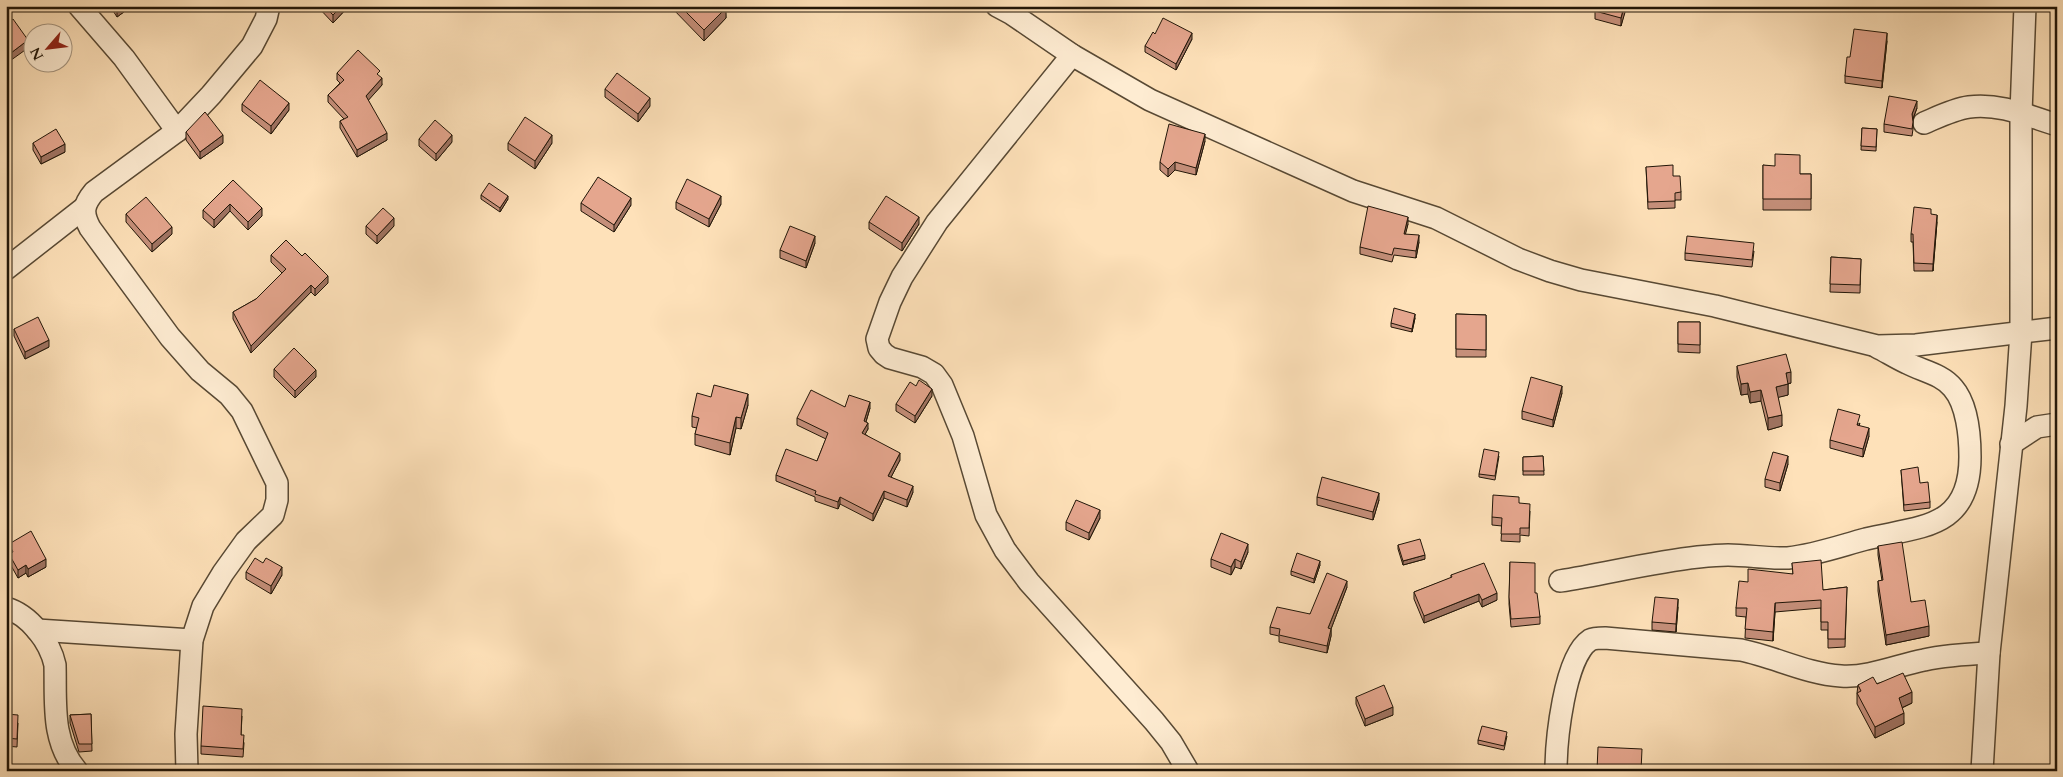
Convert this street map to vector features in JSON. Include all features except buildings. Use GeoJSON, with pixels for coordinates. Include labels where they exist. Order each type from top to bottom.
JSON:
{"type":"FeatureCollection","features":[{"type":"Feature","properties":{"kind":"street"},"geometry":{"type":"LineString","coordinates":[[80,6],[124,58],[177,131]]}},
{"type":"Feature","properties":{"kind":"street"},"geometry":{"type":"LineString","coordinates":[[187,771],[186,734],[192,640],[203,606],[223,573],[246,541],[272,515],[277,500],[277,483],[242,410],[229,395],[200,371],[170,337],[90,228],[85,219],[84,208],[87,200],[94,192],[177,131],[211,95],[252,46],[266,19],[269,6]]}},
{"type":"Feature","properties":{"kind":"street"},"geometry":{"type":"LineString","coordinates":[[997,6],[1012,14],[1072,55],[1159,104],[1336,183],[1436,218],[1518,259],[1550,272],[1581,280],[1716,306],[1877,346],[1916,345],[2057,328]]}},
{"type":"Feature","properties":{"kind":"street"},"geometry":{"type":"LineString","coordinates":[[1982,771],[1989,653],[2021,332],[2021,113],[2025,6]]}},
{"type":"Feature","properties":{"kind":"street"},"geometry":{"type":"LineString","coordinates":[[1072,55],[937,222],[902,277],[890,302],[877,339],[879,348],[890,358],[922,366],[938,379],[963,436],[986,515],[1005,550],[1035,589],[1154,721],[1171,742],[1188,771]]}},
{"type":"Feature","properties":{"kind":"street"},"geometry":{"type":"LineString","coordinates":[[1924,122],[1967,107],[1985,106],[2021,113],[2057,125]]}},
{"type":"Feature","properties":{"kind":"street"},"geometry":{"type":"LineString","coordinates":[[6,269],[84,208]]}},
{"type":"Feature","properties":{"kind":"street"},"geometry":{"type":"LineString","coordinates":[[1560,582],[1696,558],[1727,555],[1787,558],[1808,555],[1935,523],[1952,512],[1966,490],[1970,472],[1963,408],[1958,396],[1952,387],[1935,375],[1904,362],[1877,346]]}},
{"type":"Feature","properties":{"kind":"street"},"geometry":{"type":"LineString","coordinates":[[2011,444],[2037,427],[2057,424]]}},
{"type":"Feature","properties":{"kind":"street"},"geometry":{"type":"LineString","coordinates":[[6,608],[25,618],[37,630],[53,656],[58,732],[64,754],[77,771]]}},
{"type":"Feature","properties":{"kind":"street"},"geometry":{"type":"LineString","coordinates":[[37,630],[192,640]]}},
{"type":"Feature","properties":{"kind":"street"},"geometry":{"type":"LineString","coordinates":[[1556,771],[1559,720],[1566,688],[1582,648],[1591,639],[1605,638],[1741,650],[1763,654],[1823,674],[1844,676],[1864,674],[1945,656],[1989,653]]}}]}
